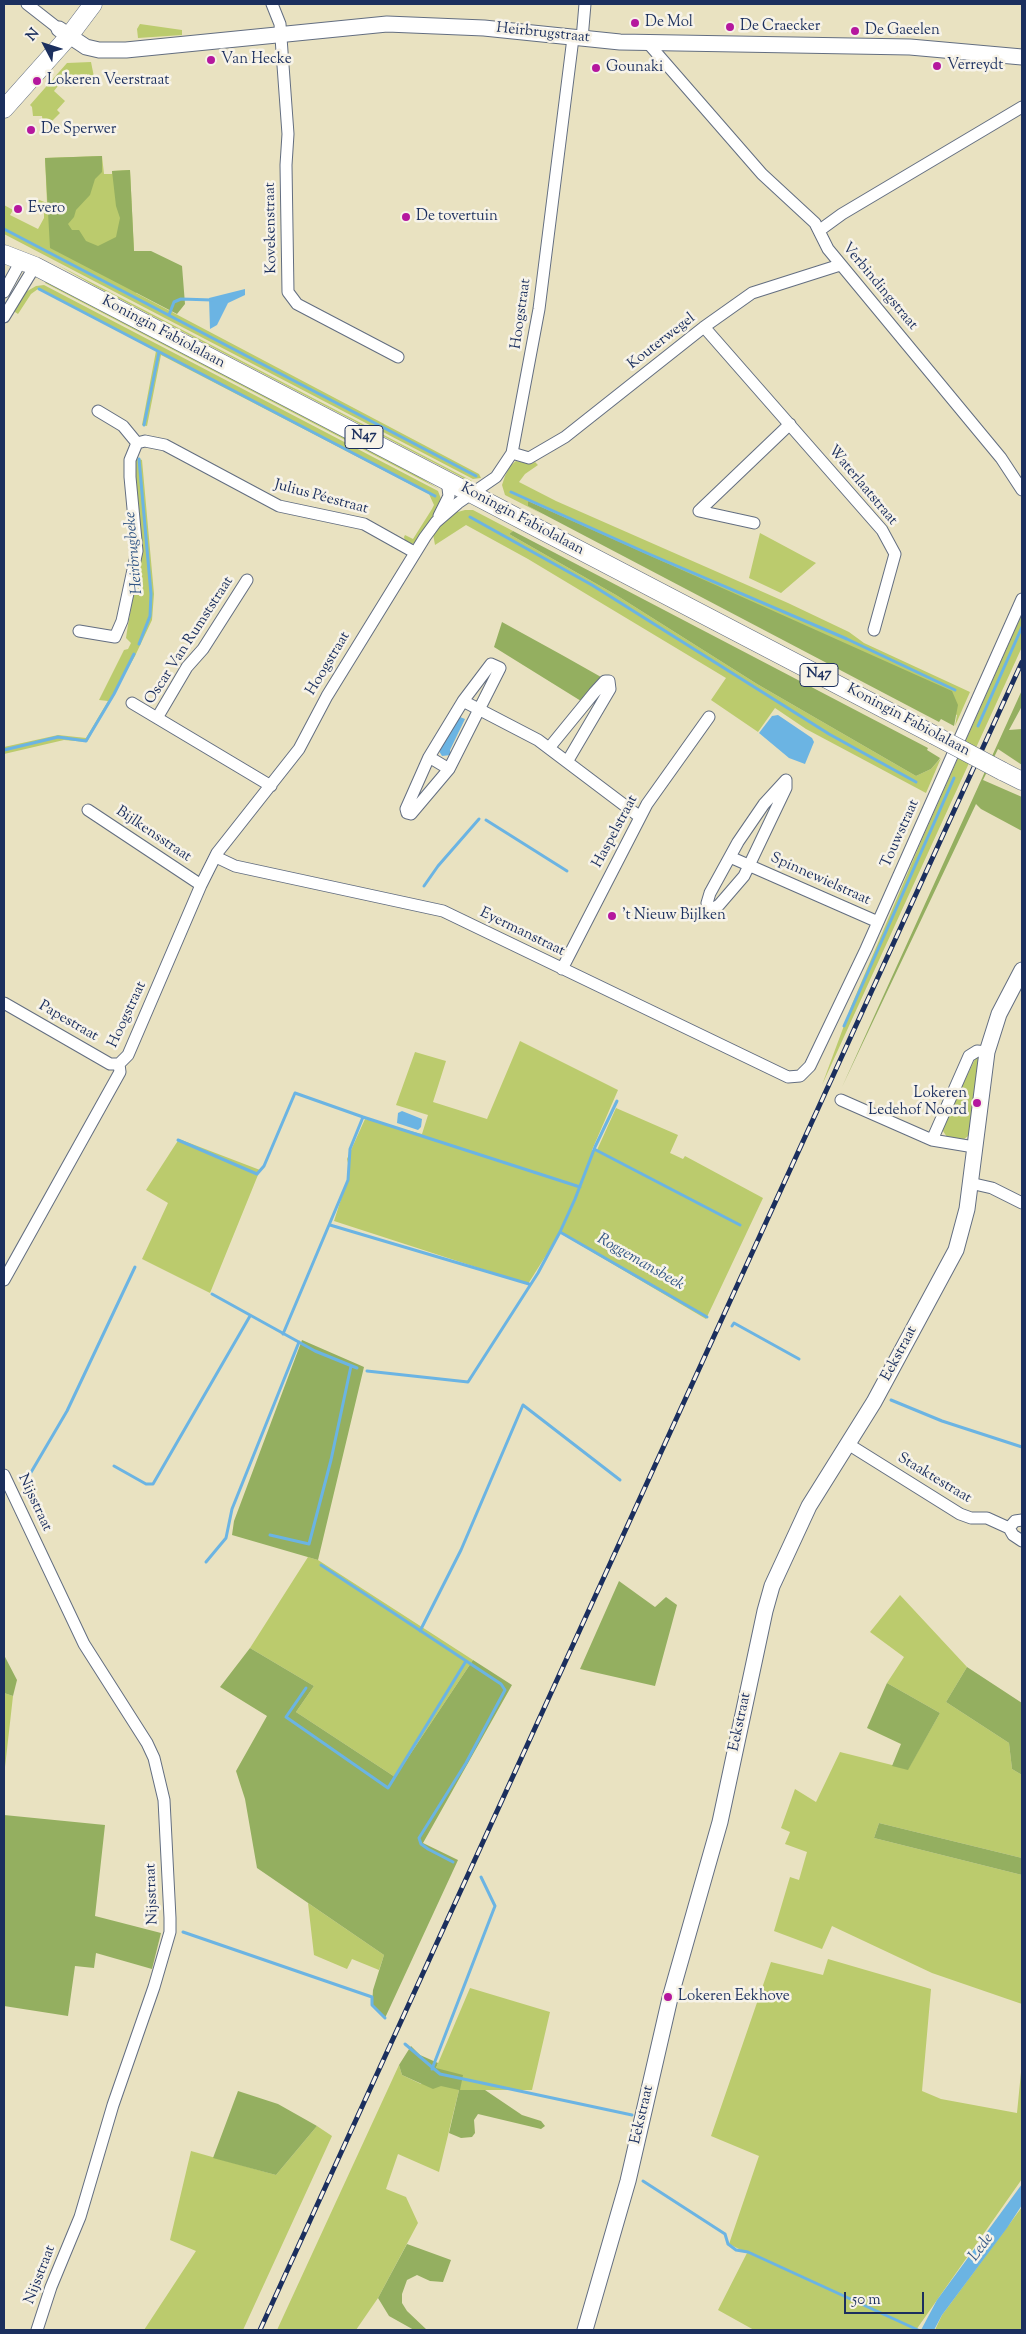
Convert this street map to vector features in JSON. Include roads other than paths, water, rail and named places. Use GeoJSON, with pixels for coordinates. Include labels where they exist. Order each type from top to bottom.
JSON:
{"type":"FeatureCollection","features":[{"type":"Feature","properties":{"kind":"main road"},"geometry":{"type":"LineString","coordinates":[[6,101],[36,73],[64,32],[79,4]]}},
{"type":"Feature","properties":{"kind":"main road"},"geometry":{"type":"LineString","coordinates":[[6,101],[64,32],[93,4]]}},
{"type":"Feature","properties":{"kind":"main road","name":"Koningin Fabiolalaan"},"geometry":{"type":"LineString","coordinates":[[4,244],[28,262]]}},
{"type":"Feature","properties":{"kind":"main road","name":"Koningin Fabiolalaan"},"geometry":{"type":"LineString","coordinates":[[4,254],[28,262],[1022,781]]}},
{"type":"Feature","properties":{"kind":"street"},"geometry":{"type":"LineString","coordinates":[[27,4],[64,32]]}},
{"type":"Feature","properties":{"kind":"street","name":"Kovekenstraat"},"geometry":{"type":"LineString","coordinates":[[272,4],[279,18],[288,134],[286,165],[288,292],[297,304],[398,357]]}},
{"type":"Feature","properties":{"kind":"street","name":"Hoogstraat"},"geometry":{"type":"LineString","coordinates":[[4,1280],[120,1072],[119,1064],[128,1055],[201,885],[216,857],[298,749],[327,696],[414,552],[436,522],[458,503],[496,477],[512,453],[539,309],[578,39],[585,4]]}},
{"type":"Feature","properties":{"kind":"street","name":"Heirbrugstraat"},"geometry":{"type":"LineString","coordinates":[[64,32],[86,47],[99,50],[126,50],[387,24],[484,28],[578,39],[910,47],[1022,57]]}},
{"type":"Feature","properties":{"kind":"street","name":"Verbindingstraat"},"geometry":{"type":"LineString","coordinates":[[648,42],[762,174],[807,214],[820,230],[828,249],[840,265],[1002,458],[1022,490]]}},
{"type":"Feature","properties":{"kind":"street"},"geometry":{"type":"LineString","coordinates":[[820,230],[842,214],[1022,107]]}},
{"type":"Feature","properties":{"kind":"street"},"geometry":{"type":"LineString","coordinates":[[4,292],[28,262]]}},
{"type":"Feature","properties":{"kind":"street"},"geometry":{"type":"LineString","coordinates":[[4,317],[28,262]]}},
{"type":"Feature","properties":{"kind":"street","name":"Kouterwegel"},"geometry":{"type":"LineString","coordinates":[[512,453],[530,458],[565,437],[704,327],[752,293],[840,265]]}},
{"type":"Feature","properties":{"kind":"street","name":"Waterlaatstraat"},"geometry":{"type":"LineString","coordinates":[[704,327],[882,530],[895,554],[874,630]]}},
{"type":"Feature","properties":{"kind":"street"},"geometry":{"type":"LineString","coordinates":[[79,631],[116,637],[122,621],[137,551],[130,460],[137,443],[123,426],[98,411]]}},
{"type":"Feature","properties":{"kind":"street"},"geometry":{"type":"LineString","coordinates":[[754,523],[699,511],[790,424]]}},
{"type":"Feature","properties":{"kind":"street","name":"Julius Péestraat"},"geometry":{"type":"LineString","coordinates":[[137,443],[145,441],[165,445],[279,506],[364,524],[414,552]]}},
{"type":"Feature","properties":{"kind":"street"},"geometry":{"type":"LineString","coordinates":[[436,522],[449,496],[449,486],[446,480]]}},
{"type":"Feature","properties":{"kind":"street","name":"Oscar Van Rumststraat"},"geometry":{"type":"LineString","coordinates":[[157,718],[187,667],[203,649],[247,580]]}},
{"type":"Feature","properties":{"kind":"street","name":"Touwstraat"},"geometry":{"type":"LineString","coordinates":[[800,1076],[806,1072],[821,1043],[878,922],[1022,599]]}},
{"type":"Feature","properties":{"kind":"street"},"geometry":{"type":"LineString","coordinates":[[491,664],[496,664],[500,668],[479,710],[449,769],[411,814],[407,812],[406,809],[429,757],[463,701],[487,668],[491,664]]}},
{"type":"Feature","properties":{"kind":"street"},"geometry":{"type":"LineString","coordinates":[[549,748],[594,693],[605,681],[609,681],[610,689],[567,762]]}},
{"type":"Feature","properties":{"kind":"street"},"geometry":{"type":"LineString","coordinates":[[463,701],[538,740],[640,817]]}},
{"type":"Feature","properties":{"kind":"street","name":"Oscar Van Rumststraat"},"geometry":{"type":"LineString","coordinates":[[132,703],[271,786]]}},
{"type":"Feature","properties":{"kind":"street","name":"Haspelstraat"},"geometry":{"type":"LineString","coordinates":[[562,969],[640,817],[709,717]]}},
{"type":"Feature","properties":{"kind":"street"},"geometry":{"type":"LineString","coordinates":[[429,757],[449,769]]}},
{"type":"Feature","properties":{"kind":"street","name":"Spinnewielstraat"},"geometry":{"type":"LineString","coordinates":[[786,780],[786,788],[749,866],[744,876],[719,905],[709,908],[707,903],[710,893],[730,856],[764,804],[786,780]]}},
{"type":"Feature","properties":{"kind":"street","name":"Bijlkensstraat"},"geometry":{"type":"LineString","coordinates":[[88,810],[201,885]]}},
{"type":"Feature","properties":{"kind":"street","name":"Spinnewielstraat"},"geometry":{"type":"LineString","coordinates":[[730,856],[878,922]]}},
{"type":"Feature","properties":{"kind":"street","name":"Eyermanstraat"},"geometry":{"type":"LineString","coordinates":[[216,857],[235,866],[443,911],[788,1077],[800,1076]]}},
{"type":"Feature","properties":{"kind":"street","name":"Eekstraat"},"geometry":{"type":"LineString","coordinates":[[585,2330],[628,2182],[664,2023],[720,1822],[764,1611],[772,1586],[796,1532],[874,1402],[956,1250],[966,1209],[987,1052],[999,1014],[1022,970]]}},
{"type":"Feature","properties":{"kind":"street","name":"Papestraat"},"geometry":{"type":"LineString","coordinates":[[4,1003],[110,1064],[119,1064]]}},
{"type":"Feature","properties":{"kind":"street"},"geometry":{"type":"LineString","coordinates":[[932,1140],[969,1056],[977,1050],[987,1052]]}},
{"type":"Feature","properties":{"kind":"street"},"geometry":{"type":"LineString","coordinates":[[841,1100],[932,1140],[974,1147]]}},
{"type":"Feature","properties":{"kind":"street"},"geometry":{"type":"LineString","coordinates":[[970,1183],[992,1188],[1022,1203]]}},
{"type":"Feature","properties":{"kind":"street","name":"Staaktestraat"},"geometry":{"type":"LineString","coordinates":[[848,1444],[960,1514],[971,1518],[987,1518],[1009,1528],[1012,1535],[1022,1541]]}},
{"type":"Feature","properties":{"kind":"street","name":"Nijsstraat"},"geometry":{"type":"LineString","coordinates":[[4,1475],[84,1644],[154,1758],[164,1800],[170,1918],[170,1932],[154,1987],[113,2105],[80,2217],[51,2287],[37,2330]]}},
{"type":"Feature","properties":{"kind":"street"},"geometry":{"type":"LineString","coordinates":[[1009,1528],[1014,1521],[1022,1520]]}},
{"type":"Feature","properties":{"kind":"water"},"geometry":{"type":"Polygon","coordinates":[[[245,289],[245,295],[228,303],[217,325],[210,329],[209,298],[245,289]]]}},
{"type":"Feature","properties":{"kind":"water"},"geometry":{"type":"Polygon","coordinates":[[[778,715],[812,738],[814,742],[805,764],[789,758],[759,733],[772,716],[778,715]]]}},
{"type":"Feature","properties":{"kind":"water"},"geometry":{"type":"Polygon","coordinates":[[[460,717],[465,719],[450,750],[451,755],[442,756],[439,751],[460,717]]]}},
{"type":"Feature","properties":{"kind":"water"},"geometry":{"type":"Polygon","coordinates":[[[402,1111],[422,1119],[421,1127],[418,1130],[397,1123],[398,1113],[402,1111]]]}},
{"type":"Feature","properties":{"kind":"water","name":"Lede"},"geometry":{"type":"Polygon","coordinates":[[[1022,2184],[1022,2205],[1007,2228],[942,2315],[934,2330],[921,2330],[937,2300],[1022,2184]]]}},
{"type":"Feature","properties":{"kind":"waterway"},"geometry":{"type":"LineString","coordinates":[[4,229],[476,476]]}},
{"type":"Feature","properties":{"kind":"waterway"},"geometry":{"type":"LineString","coordinates":[[39,289],[435,496]]}},
{"type":"Feature","properties":{"kind":"waterway","name":"Heirbrugbeke"},"geometry":{"type":"LineString","coordinates":[[169,315],[174,302],[181,299],[212,300]]}},
{"type":"Feature","properties":{"kind":"waterway","name":"Heirbrugbeke"},"geometry":{"type":"LineString","coordinates":[[144,425],[159,352]]}},
{"type":"Feature","properties":{"kind":"waterway","name":"Heirbrugbeke"},"geometry":{"type":"LineString","coordinates":[[139,459],[151,594],[150,616],[139,644]]}},
{"type":"Feature","properties":{"kind":"waterway"},"geometry":{"type":"LineString","coordinates":[[511,492],[847,639],[955,690]]}},
{"type":"Feature","properties":{"kind":"waterway"},"geometry":{"type":"LineString","coordinates":[[470,517],[592,585],[829,734],[916,782]]}},
{"type":"Feature","properties":{"kind":"waterway"},"geometry":{"type":"LineString","coordinates":[[978,726],[1022,627]]}},
{"type":"Feature","properties":{"kind":"waterway","name":"Heirbrugbeke"},"geometry":{"type":"LineString","coordinates":[[4,750],[58,737],[86,741],[114,694],[134,654]]}},
{"type":"Feature","properties":{"kind":"waterway"},"geometry":{"type":"LineString","coordinates":[[844,1026],[954,778]]}},
{"type":"Feature","properties":{"kind":"waterway"},"geometry":{"type":"LineString","coordinates":[[424,886],[438,866],[479,819]]}},
{"type":"Feature","properties":{"kind":"waterway"},"geometry":{"type":"LineString","coordinates":[[486,820],[567,871]]}},
{"type":"Feature","properties":{"kind":"waterway"},"geometry":{"type":"LineString","coordinates":[[178,1140],[257,1174],[264,1166],[295,1093],[363,1117],[350,1149],[348,1180],[283,1334]]}},
{"type":"Feature","properties":{"kind":"waterway"},"geometry":{"type":"LineString","coordinates":[[367,1371],[468,1382],[538,1273],[560,1232],[595,1147],[617,1101]]}},
{"type":"Feature","properties":{"kind":"waterway"},"geometry":{"type":"LineString","coordinates":[[363,1117],[580,1187]]}},
{"type":"Feature","properties":{"kind":"waterway"},"geometry":{"type":"LineString","coordinates":[[594,1149],[740,1225]]}},
{"type":"Feature","properties":{"kind":"waterway"},"geometry":{"type":"LineString","coordinates":[[330,1225],[529,1284]]}},
{"type":"Feature","properties":{"kind":"waterway","name":"Roggemansbeek"},"geometry":{"type":"LineString","coordinates":[[560,1232],[707,1317]]}},
{"type":"Feature","properties":{"kind":"waterway"},"geometry":{"type":"LineString","coordinates":[[23,1486],[67,1411],[135,1267]]}},
{"type":"Feature","properties":{"kind":"waterway"},"geometry":{"type":"LineString","coordinates":[[212,1294],[315,1351],[357,1368]]}},
{"type":"Feature","properties":{"kind":"waterway"},"geometry":{"type":"LineString","coordinates":[[114,1466],[146,1484],[153,1484],[250,1316]]}},
{"type":"Feature","properties":{"kind":"waterway","name":"Roggemansbeek"},"geometry":{"type":"LineString","coordinates":[[732,1326],[734,1323],[799,1359]]}},
{"type":"Feature","properties":{"kind":"waterway"},"geometry":{"type":"LineString","coordinates":[[206,1562],[226,1538],[232,1509],[299,1342]]}},
{"type":"Feature","properties":{"kind":"waterway"},"geometry":{"type":"LineString","coordinates":[[270,1535],[309,1544],[331,1460],[351,1366]]}},
{"type":"Feature","properties":{"kind":"waterway","name":"Roggemansbeek"},"geometry":{"type":"LineString","coordinates":[[891,1400],[942,1421],[1022,1447]]}},
{"type":"Feature","properties":{"kind":"waterway"},"geometry":{"type":"LineString","coordinates":[[420,1631],[461,1550],[523,1405],[620,1480]]}},
{"type":"Feature","properties":{"kind":"waterway"},"geometry":{"type":"LineString","coordinates":[[321,1565],[501,1684],[505,1690],[466,1763],[419,1838],[421,1844],[428,1849],[453,1862]]}},
{"type":"Feature","properties":{"kind":"waterway"},"geometry":{"type":"LineString","coordinates":[[306,1688],[286,1717],[388,1788],[466,1661]]}},
{"type":"Feature","properties":{"kind":"waterway"},"geometry":{"type":"LineString","coordinates":[[432,2069],[495,1906],[481,1877]]}},
{"type":"Feature","properties":{"kind":"waterway"},"geometry":{"type":"LineString","coordinates":[[183,1932],[372,1997],[372,2005],[385,2018]]}},
{"type":"Feature","properties":{"kind":"waterway"},"geometry":{"type":"LineString","coordinates":[[405,2044],[440,2074],[632,2115]]}},
{"type":"Feature","properties":{"kind":"waterway"},"geometry":{"type":"LineString","coordinates":[[643,2181],[725,2234],[728,2244],[736,2250],[748,2252],[918,2330]]}},
{"type":"Feature","properties":{"kind":"railway"},"geometry":{"type":"LineString","coordinates":[[260,2330],[1022,662]]}},
{"type":"Feature","properties":{"kind":"place","name":"De Mol"},"geometry":{"type":"Point","coordinates":[635,23]}},
{"type":"Feature","properties":{"kind":"place","name":"De Craecker"},"geometry":{"type":"Point","coordinates":[730,27]}},
{"type":"Feature","properties":{"kind":"place","name":"De Gaeelen"},"geometry":{"type":"Point","coordinates":[855,31]}},
{"type":"Feature","properties":{"kind":"place","name":"Van Hecke"},"geometry":{"type":"Point","coordinates":[211,60]}},
{"type":"Feature","properties":{"kind":"place","name":"Verreydt"},"geometry":{"type":"Point","coordinates":[937,66]}},
{"type":"Feature","properties":{"kind":"place","name":"Gounaki"},"geometry":{"type":"Point","coordinates":[596,68]}},
{"type":"Feature","properties":{"kind":"place","name":"Lokeren Veerstraat"},"geometry":{"type":"Point","coordinates":[37,81]}},
{"type":"Feature","properties":{"kind":"place","name":"De Sperwer"},"geometry":{"type":"Point","coordinates":[31,130]}},
{"type":"Feature","properties":{"kind":"place","name":"Evero"},"geometry":{"type":"Point","coordinates":[18,209]}},
{"type":"Feature","properties":{"kind":"place","name":"De tovertuin"},"geometry":{"type":"Point","coordinates":[406,217]}},
{"type":"Feature","properties":{"kind":"place","name":"'t Nieuw Bijlken"},"geometry":{"type":"Point","coordinates":[612,916]}},
{"type":"Feature","properties":{"kind":"place","name":"Lokeren Ledehof Noord"},"geometry":{"type":"Point","coordinates":[977,1103]}},
{"type":"Feature","properties":{"kind":"place","name":"Lokeren Eekhove"},"geometry":{"type":"Point","coordinates":[668,1997]}}]}
